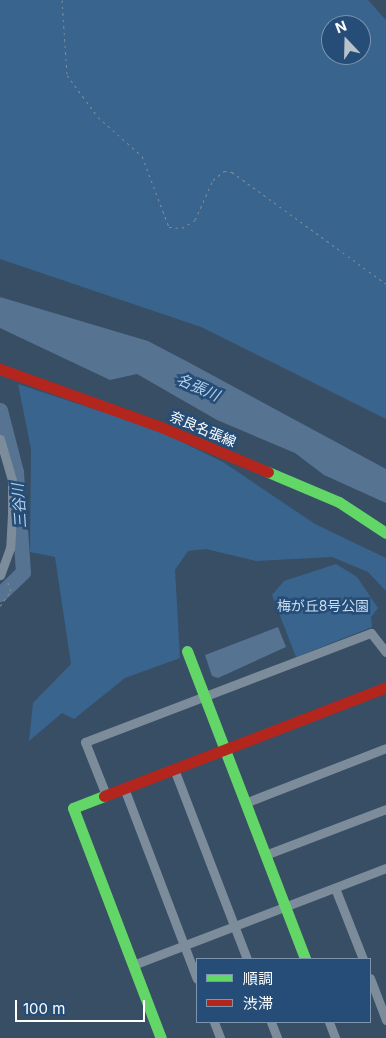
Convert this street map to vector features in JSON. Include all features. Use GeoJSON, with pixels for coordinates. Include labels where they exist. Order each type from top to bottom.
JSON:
{"type":"FeatureCollection","features":[{"type":"Feature","properties":{"kind":"street","name":"奈良名張線"},"geometry":{"type":"LineString","coordinates":[[1,370],[161,427],[300,485],[364,514],[386,533]]}},
{"type":"Feature","properties":{"kind":"street"},"geometry":{"type":"LineString","coordinates":[[0,439],[12,514],[10,548],[0,575]]}},
{"type":"Feature","properties":{"kind":"street"},"geometry":{"type":"LineString","coordinates":[[106,795],[85,742],[371,633],[386,652]]}},
{"type":"Feature","properties":{"kind":"street"},"geometry":{"type":"LineString","coordinates":[[187,651],[305,958]]}},
{"type":"Feature","properties":{"kind":"street"},"geometry":{"type":"LineString","coordinates":[[162,1038],[73,808],[386,688]]}},
{"type":"Feature","properties":{"kind":"street"},"geometry":{"type":"LineString","coordinates":[[245,802],[386,748]]}},
{"type":"Feature","properties":{"kind":"street"},"geometry":{"type":"LineString","coordinates":[[174,769],[247,958]]}},
{"type":"Feature","properties":{"kind":"street"},"geometry":{"type":"LineString","coordinates":[[124,788],[196,976]]}},
{"type":"Feature","properties":{"kind":"street"},"geometry":{"type":"LineString","coordinates":[[265,855],[386,808]]}},
{"type":"Feature","properties":{"kind":"street"},"geometry":{"type":"LineString","coordinates":[[133,965],[386,870]]}},
{"type":"Feature","properties":{"kind":"street"},"geometry":{"type":"LineString","coordinates":[[335,888],[363,958]]}},
{"type":"Feature","properties":{"kind":"street"},"geometry":{"type":"LineString","coordinates":[[371,981],[386,1020]]}},
{"type":"Feature","properties":{"kind":"street"},"geometry":{"type":"LineString","coordinates":[[214,1023],[220,1038]]}},
{"type":"Feature","properties":{"kind":"street"},"geometry":{"type":"LineString","coordinates":[[271,1023],[277,1038]]}},
{"type":"Feature","properties":{"kind":"street"},"geometry":{"type":"LineString","coordinates":[[329,1023],[335,1038]]}},
{"type":"Feature","properties":{"kind":"path"},"geometry":{"type":"LineString","coordinates":[[62,0],[68,75],[98,116],[142,156],[169,227],[182,228],[195,220],[213,180],[224,171],[232,172],[386,284]]}},
{"type":"Feature","properties":{"kind":"path"},"geometry":{"type":"LineString","coordinates":[[0,606],[11,585]]}},
{"type":"Feature","properties":{"kind":"green space"},"geometry":{"type":"Polygon","coordinates":[[[0,0],[368,0],[386,20],[386,419],[201,327],[0,259],[0,0]]]}},
{"type":"Feature","properties":{"kind":"green space"},"geometry":{"type":"Polygon","coordinates":[[[18,384],[157,430],[223,462],[315,524],[386,558],[386,591],[368,572],[332,557],[256,561],[206,549],[188,551],[175,570],[180,658],[125,678],[74,719],[62,713],[29,741],[33,703],[71,664],[55,557],[30,552],[31,449],[18,384]]]}},
{"type":"Feature","properties":{"kind":"green space","name":"梅が丘8号公園"},"geometry":{"type":"Polygon","coordinates":[[[336,564],[357,577],[378,608],[371,617],[372,627],[296,657],[272,595],[284,581],[336,564]]]}},
{"type":"Feature","properties":{"kind":"water","name":"名張川"},"geometry":{"type":"Polygon","coordinates":[[[0,297],[148,341],[188,362],[386,469],[386,503],[324,475],[295,453],[217,420],[137,374],[110,380],[0,328],[0,297]]]}},
{"type":"Feature","properties":{"kind":"water"},"geometry":{"type":"Polygon","coordinates":[[[278,627],[286,647],[218,678],[212,676],[205,655],[278,627]]]}},
{"type":"Feature","properties":{"kind":"waterway","name":"三谷川"},"geometry":{"type":"LineString","coordinates":[[0,410],[16,472],[23,572],[0,594]]}},
{"type":"Feature","properties":{"kind":"traffic: fast"},"geometry":{"type":"LineString","coordinates":[[268,472],[339,502],[386,533]]}},
{"type":"Feature","properties":{"kind":"traffic: fast"},"geometry":{"type":"LineString","coordinates":[[187,651],[305,958]]}},
{"type":"Feature","properties":{"kind":"traffic: fast"},"geometry":{"type":"LineString","coordinates":[[104,796],[73,808],[161,1038]]}},
{"type":"Feature","properties":{"kind":"traffic: jam"},"geometry":{"type":"LineString","coordinates":[[0,369],[161,427],[268,472]]}},
{"type":"Feature","properties":{"kind":"traffic: jam"},"geometry":{"type":"LineString","coordinates":[[104,796],[386,687]]}}]}
